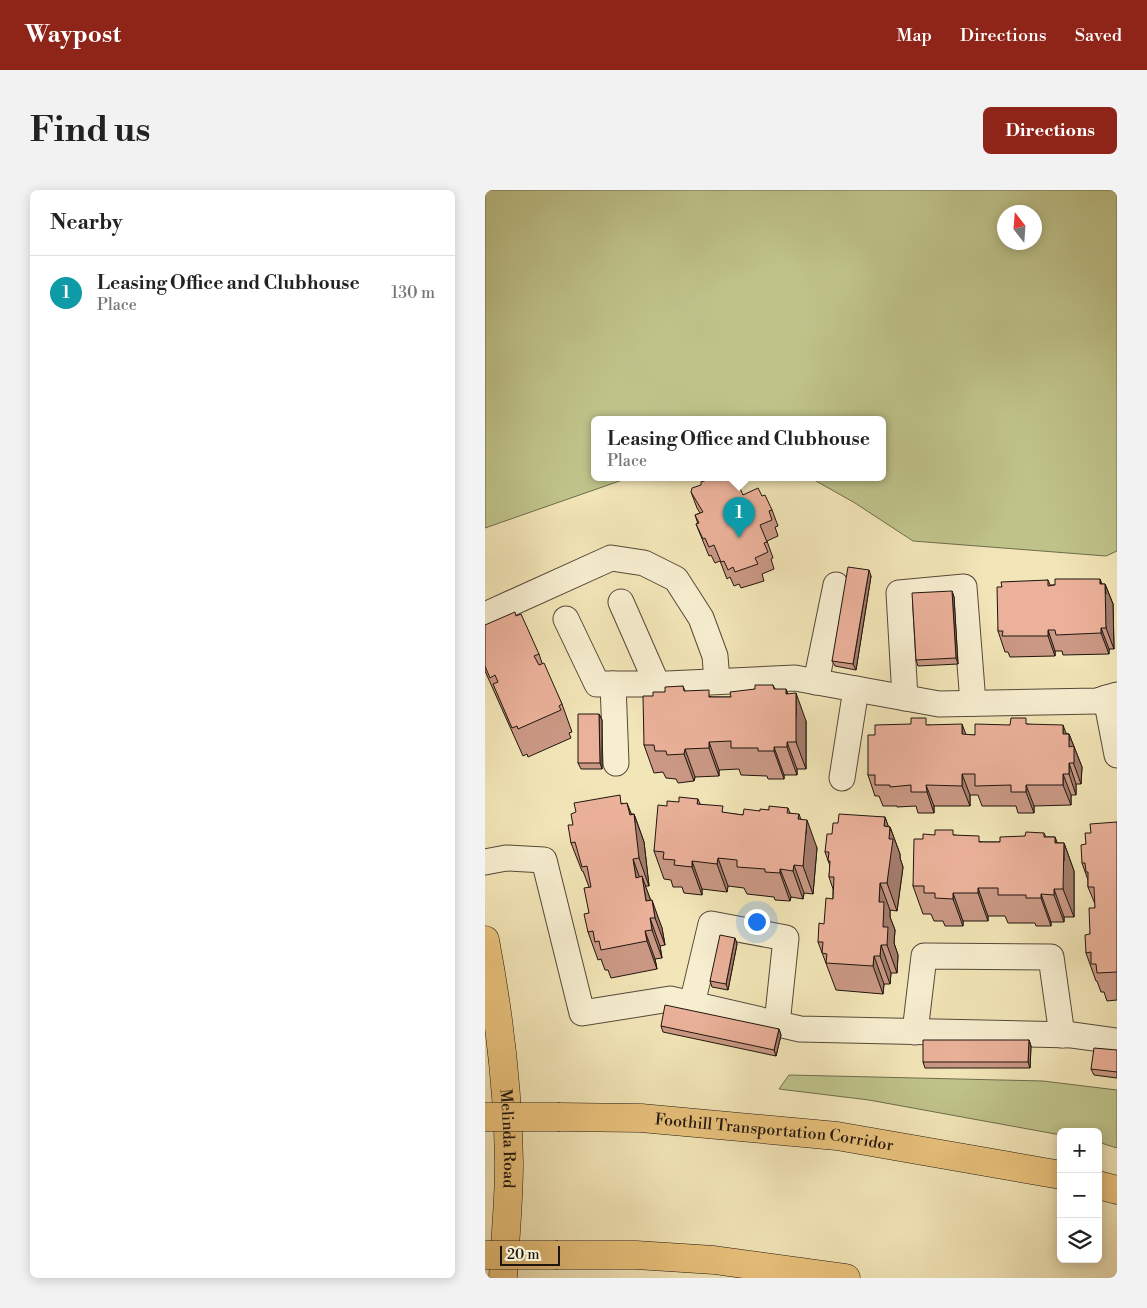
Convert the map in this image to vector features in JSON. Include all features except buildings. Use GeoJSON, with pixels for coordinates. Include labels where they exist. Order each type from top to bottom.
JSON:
{"type":"FeatureCollection","features":[{"type":"Feature","properties":{"kind":"main road","name":"Melinda Road"},"geometry":{"type":"LineString","coordinates":[[485,940],[504,1060],[508,1199],[503,1278]]}},
{"type":"Feature","properties":{"kind":"main road","name":"Foothill Transportation Corridor"},"geometry":{"type":"LineString","coordinates":[[485,1117],[641,1118],[837,1136],[1057,1174]]}},
{"type":"Feature","properties":{"kind":"main road"},"geometry":{"type":"LineString","coordinates":[[1102,1186],[1117,1190]]}},
{"type":"Feature","properties":{"kind":"main road"},"geometry":{"type":"LineString","coordinates":[[485,1255],[636,1255],[714,1260],[846,1278]]}},
{"type":"Feature","properties":{"kind":"lane"},"geometry":{"type":"LineString","coordinates":[[485,615],[611,558],[644,563],[676,579],[701,618],[715,656],[717,682]]}},
{"type":"Feature","properties":{"kind":"lane"},"geometry":{"type":"LineString","coordinates":[[816,682],[836,585]]}},
{"type":"Feature","properties":{"kind":"lane"},"geometry":{"type":"LineString","coordinates":[[905,698],[899,593],[964,587],[973,704]]}},
{"type":"Feature","properties":{"kind":"lane"},"geometry":{"type":"LineString","coordinates":[[621,602],[657,684]]}},
{"type":"Feature","properties":{"kind":"lane"},"geometry":{"type":"LineString","coordinates":[[566,619],[597,684],[657,684],[795,678],[939,704],[1097,701],[1112,696],[1117,755]]}},
{"type":"Feature","properties":{"kind":"lane"},"geometry":{"type":"LineString","coordinates":[[613,684],[616,763]]}},
{"type":"Feature","properties":{"kind":"lane"},"geometry":{"type":"LineString","coordinates":[[842,778],[856,689]]}},
{"type":"Feature","properties":{"kind":"lane"},"geometry":{"type":"LineString","coordinates":[[485,862],[506,858],[544,860],[582,1013],[670,999],[800,1029],[1061,1035],[1117,1041]]}},
{"type":"Feature","properties":{"kind":"lane"},"geometry":{"type":"LineString","coordinates":[[691,1004],[711,924],[786,938],[777,1024]]}},
{"type":"Feature","properties":{"kind":"lane"},"geometry":{"type":"LineString","coordinates":[[915,1032],[924,956],[1051,958],[1061,1035]]}},
{"type":"Feature","properties":{"kind":"green space"},"geometry":{"type":"Polygon","coordinates":[[[485,190],[1117,190],[1117,551],[1106,556],[913,541],[855,503],[816,481],[886,481],[886,416],[591,416],[591,481],[620,481],[485,528],[485,190]]]}},
{"type":"Feature","properties":{"kind":"green space"},"geometry":{"type":"Polygon","coordinates":[[[789,1075],[1043,1081],[1117,1090],[1117,1148],[1102,1143],[1102,1128],[1057,1128],[1057,1134],[869,1100],[779,1089],[789,1075]]]}},
{"type":"Feature","properties":{"kind":"place","name":"Leasing Office and Clubhouse"},"geometry":{"type":"Point","coordinates":[739,538]}}]}
